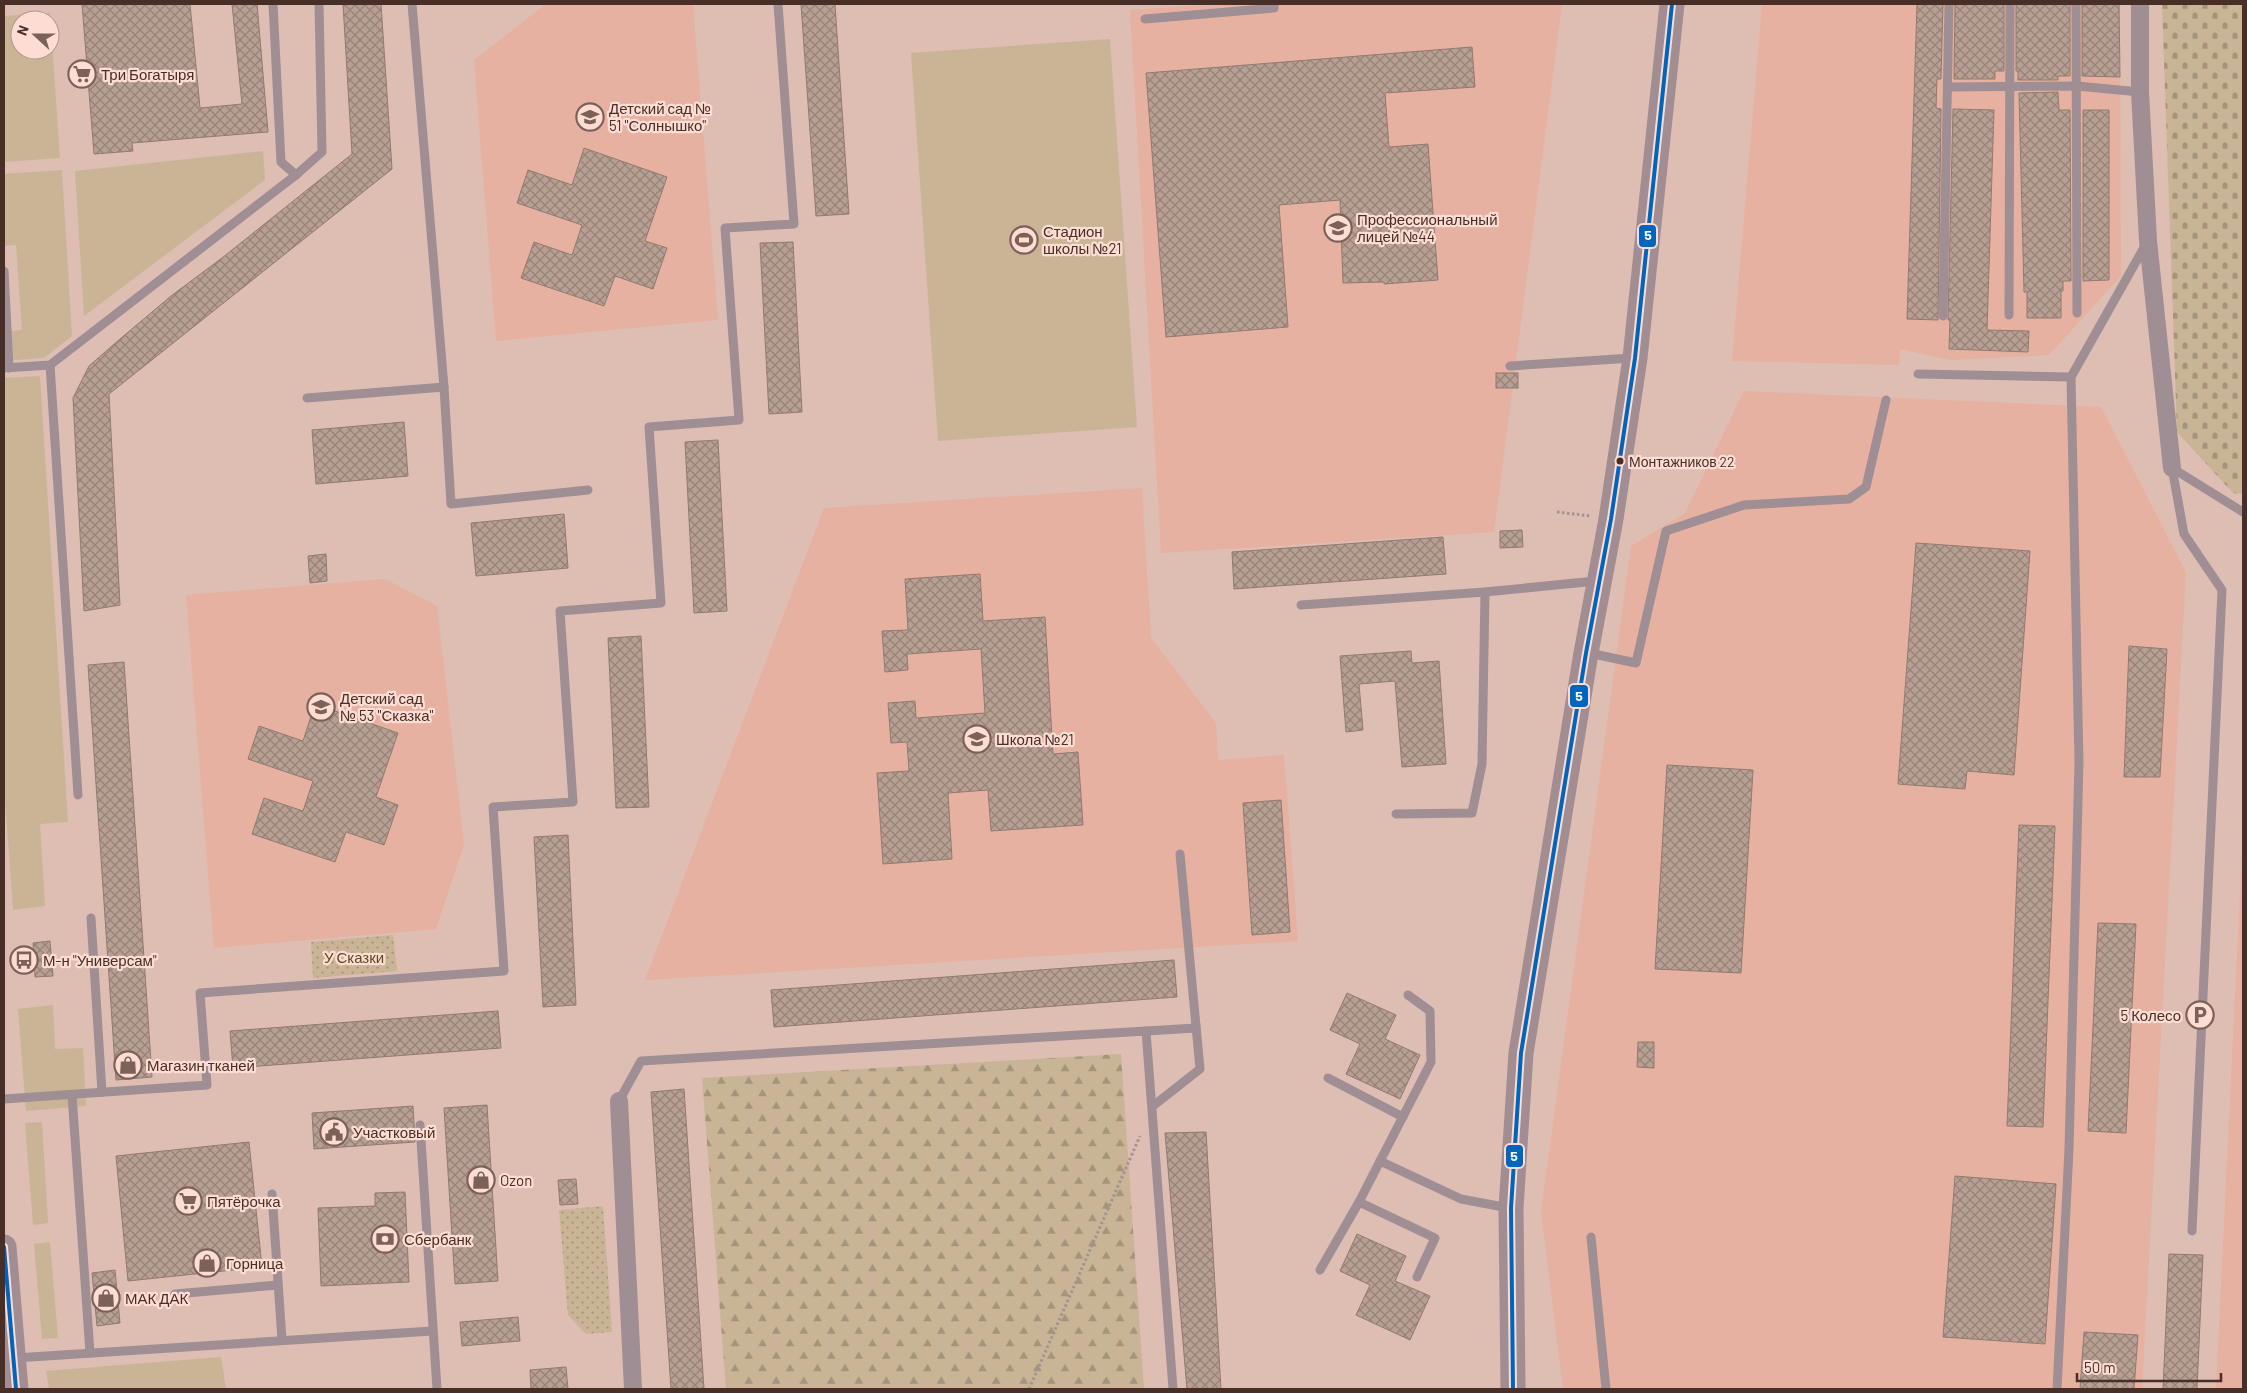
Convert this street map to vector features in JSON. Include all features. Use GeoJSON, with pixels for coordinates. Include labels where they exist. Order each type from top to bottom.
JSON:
{"type":"FeatureCollection","features":[{"type":"Feature","properties":{"kind":"street"},"geometry":{"type":"LineString","coordinates":[[1513,1389],[1511,1208],[1521,1053],[1586,653],[1611,518],[1635,358],[1672,4]]}},
{"type":"Feature","properties":{"kind":"street"},"geometry":{"type":"LineString","coordinates":[[2140,4],[2140,92],[2148,241],[2172,468]]}},
{"type":"Feature","properties":{"kind":"street"},"geometry":{"type":"LineString","coordinates":[[619,1101],[633,1389]]}},
{"type":"Feature","properties":{"kind":"street"},"geometry":{"type":"LineString","coordinates":[[4,1247],[16,1389]]}},
{"type":"Feature","properties":{"kind":"lane"},"geometry":{"type":"LineString","coordinates":[[273,4],[281,162],[296,175]]}},
{"type":"Feature","properties":{"kind":"lane"},"geometry":{"type":"LineString","coordinates":[[4,271],[6,368],[50,365],[296,175],[322,152],[320,4]]}},
{"type":"Feature","properties":{"kind":"lane"},"geometry":{"type":"LineString","coordinates":[[412,4],[444,387],[451,504],[588,490]]}},
{"type":"Feature","properties":{"kind":"lane"},"geometry":{"type":"LineString","coordinates":[[4,1099],[207,1085],[200,993],[504,971],[493,807],[573,802],[560,611],[662,604],[649,426],[739,420],[725,228],[794,224],[778,4]]}},
{"type":"Feature","properties":{"kind":"lane"},"geometry":{"type":"LineString","coordinates":[[1145,19],[1274,8],[1274,4]]}},
{"type":"Feature","properties":{"kind":"lane"},"geometry":{"type":"LineString","coordinates":[[1943,316],[1949,4]]}},
{"type":"Feature","properties":{"kind":"lane"},"geometry":{"type":"LineString","coordinates":[[2009,315],[2010,4]]}},
{"type":"Feature","properties":{"kind":"lane"},"geometry":{"type":"LineString","coordinates":[[2076,4],[2077,313]]}},
{"type":"Feature","properties":{"kind":"lane"},"geometry":{"type":"LineString","coordinates":[[1948,87],[2077,86],[2140,92]]}},
{"type":"Feature","properties":{"kind":"lane"},"geometry":{"type":"LineString","coordinates":[[2057,1389],[2069,1148],[2079,762],[2071,377],[2148,241]]}},
{"type":"Feature","properties":{"kind":"lane"},"geometry":{"type":"LineString","coordinates":[[1510,366],[1635,358]]}},
{"type":"Feature","properties":{"kind":"lane"},"geometry":{"type":"LineString","coordinates":[[50,365],[78,795]]}},
{"type":"Feature","properties":{"kind":"lane"},"geometry":{"type":"LineString","coordinates":[[1918,374],[2071,377]]}},
{"type":"Feature","properties":{"kind":"lane"},"geometry":{"type":"LineString","coordinates":[[307,398],[444,387]]}},
{"type":"Feature","properties":{"kind":"lane"},"geometry":{"type":"LineString","coordinates":[[1586,653],[1636,662],[1666,531],[1744,505],[1848,499],[1866,488],[1886,400]]}},
{"type":"Feature","properties":{"kind":"lane"},"geometry":{"type":"LineString","coordinates":[[2172,468],[2243,512]]}},
{"type":"Feature","properties":{"kind":"lane"},"geometry":{"type":"LineString","coordinates":[[2172,468],[2184,534],[2222,590],[2192,1231]]}},
{"type":"Feature","properties":{"kind":"lane"},"geometry":{"type":"LineString","coordinates":[[1301,605],[1485,592],[1599,580]]}},
{"type":"Feature","properties":{"kind":"lane"},"geometry":{"type":"LineString","coordinates":[[1396,814],[1472,813],[1482,764],[1485,592]]}},
{"type":"Feature","properties":{"kind":"lane"},"geometry":{"type":"LineString","coordinates":[[1153,1106],[1200,1069],[1180,854]]}},
{"type":"Feature","properties":{"kind":"lane"},"geometry":{"type":"LineString","coordinates":[[91,918],[102,1092]]}},
{"type":"Feature","properties":{"kind":"lane"},"geometry":{"type":"LineString","coordinates":[[1320,1270],[1359,1202],[1431,1062],[1430,1011],[1408,995]]}},
{"type":"Feature","properties":{"kind":"lane"},"geometry":{"type":"LineString","coordinates":[[619,1101],[641,1061],[1196,1028]]}},
{"type":"Feature","properties":{"kind":"lane"},"geometry":{"type":"LineString","coordinates":[[1146,1031],[1173,1389]]}},
{"type":"Feature","properties":{"kind":"lane"},"geometry":{"type":"LineString","coordinates":[[1328,1078],[1403,1117]]}},
{"type":"Feature","properties":{"kind":"lane"},"geometry":{"type":"LineString","coordinates":[[72,1094],[90,1353]]}},
{"type":"Feature","properties":{"kind":"lane"},"geometry":{"type":"LineString","coordinates":[[420,1125],[437,1389]]}},
{"type":"Feature","properties":{"kind":"lane"},"geometry":{"type":"LineString","coordinates":[[1380,1161],[1461,1199],[1511,1208]]}},
{"type":"Feature","properties":{"kind":"lane"},"geometry":{"type":"LineString","coordinates":[[272,1194],[282,1340]]}},
{"type":"Feature","properties":{"kind":"lane"},"geometry":{"type":"LineString","coordinates":[[1359,1202],[1435,1238],[1418,1277]]}},
{"type":"Feature","properties":{"kind":"lane"},"geometry":{"type":"LineString","coordinates":[[1591,1237],[1606,1389]]}},
{"type":"Feature","properties":{"kind":"lane"},"geometry":{"type":"LineString","coordinates":[[176,1294],[278,1284]]}},
{"type":"Feature","properties":{"kind":"lane"},"geometry":{"type":"LineString","coordinates":[[12,1358],[432,1331]]}},
{"type":"Feature","properties":{"kind":"path"},"geometry":{"type":"LineString","coordinates":[[1029,1389],[1153,1106]]}},
{"type":"Feature","properties":{"kind":"shaded area","name":"Детский сад № 51 \"Солнышко\""},"geometry":{"type":"Polygon","coordinates":[[[546,4],[693,4],[718,320],[496,341],[474,60],[546,4]]]}},
{"type":"Feature","properties":{"kind":"shaded area","name":"Профессиональный лицей №44"},"geometry":{"type":"Polygon","coordinates":[[[1222,4],[1562,4],[1494,532],[1161,553],[1130,10],[1222,4]]]}},
{"type":"Feature","properties":{"kind":"shaded area"},"geometry":{"type":"Polygon","coordinates":[[[1762,4],[2120,4],[2121,276],[2049,355],[1950,360],[1900,349],[1899,365],[1732,361],[1762,4]]]}},
{"type":"Feature","properties":{"kind":"shaded area"},"geometry":{"type":"Polygon","coordinates":[[[1744,391],[2101,407],[2186,572],[2142,1389],[1563,1389],[1541,1212],[1631,546],[1685,513],[1744,391]]]}},
{"type":"Feature","properties":{"kind":"shaded area","name":"Школа №21"},"geometry":{"type":"Polygon","coordinates":[[[1142,488],[1151,638],[1216,723],[1218,760],[1284,755],[1298,941],[645,980],[824,508],[1142,488]]]}},
{"type":"Feature","properties":{"kind":"shaded area","name":"Детский сад № 53 \"Сказка\""},"geometry":{"type":"Polygon","coordinates":[[[385,579],[437,606],[464,844],[436,929],[214,948],[186,595],[385,579]]]}},
{"type":"Feature","properties":{"kind":"shaded area"},"geometry":{"type":"Polygon","coordinates":[[[2243,831],[2243,1389],[2216,1389],[2243,831]]]}},
{"type":"Feature","properties":{"kind":"green space"},"geometry":{"type":"Polygon","coordinates":[[[2162,4],[2243,4],[2243,494],[2233,493],[2177,432],[2162,4]]]}},
{"type":"Feature","properties":{"kind":"green space"},"geometry":{"type":"Polygon","coordinates":[[[4,16],[10,16],[10,60],[53,60],[60,158],[4,162],[4,16]]]}},
{"type":"Feature","properties":{"kind":"green space","name":"Стадион школы №21"},"geometry":{"type":"Polygon","coordinates":[[[1110,39],[1137,427],[938,441],[911,53],[1110,39]]]}},
{"type":"Feature","properties":{"kind":"green space"},"geometry":{"type":"Polygon","coordinates":[[[263,151],[265,180],[84,316],[75,171],[263,151]]]}},
{"type":"Feature","properties":{"kind":"green space"},"geometry":{"type":"Polygon","coordinates":[[[62,170],[72,336],[44,358],[4,361],[4,332],[22,330],[16,245],[4,246],[4,174],[62,170]]]}},
{"type":"Feature","properties":{"kind":"green space"},"geometry":{"type":"Polygon","coordinates":[[[40,376],[68,822],[40,824],[45,906],[13,910],[4,785],[4,378],[40,376]]]}},
{"type":"Feature","properties":{"kind":"green space","name":"У Сказки"},"geometry":{"type":"Polygon","coordinates":[[[393,935],[397,971],[313,978],[311,942],[393,935]]]}},
{"type":"Feature","properties":{"kind":"green space"},"geometry":{"type":"Polygon","coordinates":[[[53,1005],[55,1049],[83,1048],[86,1106],[26,1111],[18,1009],[53,1005]]]}},
{"type":"Feature","properties":{"kind":"green space"},"geometry":{"type":"Polygon","coordinates":[[[1121,1054],[1144,1389],[726,1389],[702,1078],[1121,1054]]]}},
{"type":"Feature","properties":{"kind":"green space"},"geometry":{"type":"Polygon","coordinates":[[[42,1122],[48,1223],[33,1225],[25,1123],[42,1122]]]}},
{"type":"Feature","properties":{"kind":"green space"},"geometry":{"type":"Polygon","coordinates":[[[603,1206],[612,1332],[586,1334],[568,1315],[559,1210],[603,1206]]]}},
{"type":"Feature","properties":{"kind":"green space"},"geometry":{"type":"Polygon","coordinates":[[[50,1242],[58,1338],[42,1339],[34,1244],[50,1242]]]}},
{"type":"Feature","properties":{"kind":"green space"},"geometry":{"type":"Polygon","coordinates":[[[221,1357],[226,1389],[49,1389],[46,1371],[221,1357]]]}},
{"type":"Feature","properties":{"kind":"building"},"geometry":{"type":"Polygon","coordinates":[[[82,4],[190,4],[200,108],[242,104],[232,4],[257,4],[268,132],[132,143],[133,151],[94,154],[82,4]]]}},
{"type":"Feature","properties":{"kind":"building"},"geometry":{"type":"Polygon","coordinates":[[[343,4],[381,4],[392,169],[109,394],[120,605],[84,611],[73,398],[89,366],[171,296],[222,258],[352,154],[343,4]]]}},
{"type":"Feature","properties":{"kind":"building"},"geometry":{"type":"Polygon","coordinates":[[[801,4],[835,4],[849,214],[816,216],[801,4]]]}},
{"type":"Feature","properties":{"kind":"building"},"geometry":{"type":"Polygon","coordinates":[[[1917,4],[1943,4],[1941,79],[1937,79],[1936,108],[1941,109],[1938,320],[1907,319],[1917,4]]]}},
{"type":"Feature","properties":{"kind":"building"},"geometry":{"type":"Polygon","coordinates":[[[1955,4],[2004,4],[2004,71],[1995,71],[1995,79],[1954,79],[1955,4]]]}},
{"type":"Feature","properties":{"kind":"building"},"geometry":{"type":"Polygon","coordinates":[[[2016,4],[2070,4],[2070,76],[2058,76],[2058,80],[2018,80],[2018,71],[2016,71],[2016,4]]]}},
{"type":"Feature","properties":{"kind":"building"},"geometry":{"type":"Polygon","coordinates":[[[2082,4],[2119,4],[2120,77],[2082,76],[2082,4]]]}},
{"type":"Feature","properties":{"kind":"building"},"geometry":{"type":"Polygon","coordinates":[[[1472,47],[1475,87],[1385,93],[1389,147],[1428,144],[1438,280],[1384,284],[1384,282],[1343,283],[1340,200],[1279,205],[1288,327],[1166,337],[1146,73],[1472,47]]]}},
{"type":"Feature","properties":{"kind":"building"},"geometry":{"type":"Polygon","coordinates":[[[2058,92],[2059,110],[2070,110],[2071,281],[2063,281],[2061,318],[2027,318],[2027,292],[2024,292],[2019,93],[2058,92]]]}},
{"type":"Feature","properties":{"kind":"building"},"geometry":{"type":"Polygon","coordinates":[[[1953,109],[1994,110],[1987,330],[2029,331],[2028,352],[1949,349],[1953,109]]]}},
{"type":"Feature","properties":{"kind":"building"},"geometry":{"type":"Polygon","coordinates":[[[2083,110],[2109,110],[2109,280],[2083,281],[2083,110]]]}},
{"type":"Feature","properties":{"kind":"building"},"geometry":{"type":"Polygon","coordinates":[[[584,148],[667,177],[645,241],[667,248],[653,289],[615,276],[604,306],[521,278],[534,242],[572,255],[582,225],[517,203],[528,170],[572,185],[584,148]]]}},
{"type":"Feature","properties":{"kind":"building"},"geometry":{"type":"Polygon","coordinates":[[[793,242],[802,412],[769,414],[760,243],[793,242]]]}},
{"type":"Feature","properties":{"kind":"building"},"geometry":{"type":"Polygon","coordinates":[[[1496,373],[1518,373],[1518,388],[1496,388],[1496,373]]]}},
{"type":"Feature","properties":{"kind":"building"},"geometry":{"type":"Polygon","coordinates":[[[404,422],[408,476],[316,484],[312,430],[404,422]]]}},
{"type":"Feature","properties":{"kind":"building"},"geometry":{"type":"Polygon","coordinates":[[[718,440],[727,611],[694,613],[685,442],[718,440]]]}},
{"type":"Feature","properties":{"kind":"building"},"geometry":{"type":"Polygon","coordinates":[[[564,514],[568,568],[476,576],[471,523],[564,514]]]}},
{"type":"Feature","properties":{"kind":"building"},"geometry":{"type":"Polygon","coordinates":[[[1522,530],[1523,547],[1500,548],[1500,531],[1522,530]]]}},
{"type":"Feature","properties":{"kind":"building"},"geometry":{"type":"Polygon","coordinates":[[[1443,537],[1446,574],[1234,589],[1232,552],[1443,537]]]}},
{"type":"Feature","properties":{"kind":"building"},"geometry":{"type":"Polygon","coordinates":[[[1916,543],[2030,551],[2014,775],[1967,771],[1965,789],[1898,784],[1916,543]]]}},
{"type":"Feature","properties":{"kind":"building"},"geometry":{"type":"Polygon","coordinates":[[[326,554],[327,581],[310,583],[308,556],[326,554]]]}},
{"type":"Feature","properties":{"kind":"building"},"geometry":{"type":"Polygon","coordinates":[[[980,574],[983,621],[1045,617],[1053,754],[1078,752],[1083,825],[991,831],[988,790],[948,793],[952,859],[883,864],[877,773],[909,771],[907,742],[891,743],[888,703],[915,701],[916,718],[985,713],[981,649],[907,654],[908,670],[885,672],[882,631],[908,630],[905,579],[980,574]]]}},
{"type":"Feature","properties":{"kind":"building"},"geometry":{"type":"Polygon","coordinates":[[[641,636],[649,807],[616,808],[608,638],[641,636]]]}},
{"type":"Feature","properties":{"kind":"building"},"geometry":{"type":"Polygon","coordinates":[[[2129,646],[2167,649],[2160,777],[2124,777],[2129,646]]]}},
{"type":"Feature","properties":{"kind":"building"},"geometry":{"type":"Polygon","coordinates":[[[1411,651],[1412,663],[1439,661],[1446,764],[1402,767],[1395,681],[1359,684],[1363,730],[1346,732],[1340,656],[1411,651]]]}},
{"type":"Feature","properties":{"kind":"building"},"geometry":{"type":"Polygon","coordinates":[[[124,662],[152,1077],[116,1080],[88,665],[124,662]]]}},
{"type":"Feature","properties":{"kind":"building"},"geometry":{"type":"Polygon","coordinates":[[[315,704],[398,733],[376,797],[398,805],[384,845],[346,832],[335,862],[252,834],[264,798],[303,811],[313,781],[248,759],[259,726],[303,741],[315,704]]]}},
{"type":"Feature","properties":{"kind":"building"},"geometry":{"type":"Polygon","coordinates":[[[1667,765],[1753,770],[1741,973],[1655,969],[1667,765]]]}},
{"type":"Feature","properties":{"kind":"building"},"geometry":{"type":"Polygon","coordinates":[[[1281,800],[1290,932],[1252,935],[1243,803],[1281,800]]]}},
{"type":"Feature","properties":{"kind":"building"},"geometry":{"type":"Polygon","coordinates":[[[2019,825],[2055,826],[2043,1127],[2007,1126],[2019,825]]]}},
{"type":"Feature","properties":{"kind":"building"},"geometry":{"type":"Polygon","coordinates":[[[568,835],[576,1005],[543,1007],[534,837],[568,835]]]}},
{"type":"Feature","properties":{"kind":"building"},"geometry":{"type":"Polygon","coordinates":[[[2098,923],[2136,924],[2126,1133],[2088,1131],[2098,923]]]}},
{"type":"Feature","properties":{"kind":"building"},"geometry":{"type":"Polygon","coordinates":[[[50,941],[53,976],[35,977],[33,943],[50,941]]]}},
{"type":"Feature","properties":{"kind":"building"},"geometry":{"type":"Polygon","coordinates":[[[1174,960],[1177,997],[774,1027],[771,990],[1174,960]]]}},
{"type":"Feature","properties":{"kind":"building"},"geometry":{"type":"Polygon","coordinates":[[[1347,993],[1396,1015],[1385,1039],[1420,1055],[1400,1099],[1346,1074],[1360,1044],[1330,1030],[1347,993]]]}},
{"type":"Feature","properties":{"kind":"building"},"geometry":{"type":"Polygon","coordinates":[[[498,1011],[501,1048],[233,1068],[230,1031],[498,1011]]]}},
{"type":"Feature","properties":{"kind":"building"},"geometry":{"type":"Polygon","coordinates":[[[1638,1042],[1654,1042],[1654,1068],[1637,1067],[1638,1042]]]}},
{"type":"Feature","properties":{"kind":"building"},"geometry":{"type":"Polygon","coordinates":[[[684,1089],[704,1389],[671,1389],[651,1092],[684,1089]]]}},
{"type":"Feature","properties":{"kind":"building"},"geometry":{"type":"Polygon","coordinates":[[[487,1105],[498,1281],[455,1284],[444,1108],[487,1105]]]}},
{"type":"Feature","properties":{"kind":"building"},"geometry":{"type":"Polygon","coordinates":[[[413,1106],[415,1142],[314,1149],[312,1113],[413,1106]]]}},
{"type":"Feature","properties":{"kind":"building"},"geometry":{"type":"Polygon","coordinates":[[[1206,1132],[1221,1389],[1187,1389],[1165,1133],[1206,1132]]]}},
{"type":"Feature","properties":{"kind":"building","name":"Пятёрочка"},"geometry":{"type":"Polygon","coordinates":[[[249,1142],[262,1267],[128,1281],[116,1156],[249,1142]]]}},
{"type":"Feature","properties":{"kind":"building"},"geometry":{"type":"Polygon","coordinates":[[[1955,1176],[2056,1184],[2045,1344],[1943,1337],[1955,1176]]]}},
{"type":"Feature","properties":{"kind":"building"},"geometry":{"type":"Polygon","coordinates":[[[576,1179],[578,1204],[560,1205],[558,1180],[576,1179]]]}},
{"type":"Feature","properties":{"kind":"building","name":"Сбербанк"},"geometry":{"type":"Polygon","coordinates":[[[405,1192],[409,1282],[321,1286],[318,1208],[375,1206],[375,1193],[405,1192]]]}},
{"type":"Feature","properties":{"kind":"building"},"geometry":{"type":"Polygon","coordinates":[[[1357,1234],[1406,1256],[1395,1281],[1430,1296],[1410,1340],[1356,1315],[1370,1285],[1340,1271],[1357,1234]]]}},
{"type":"Feature","properties":{"kind":"building"},"geometry":{"type":"Polygon","coordinates":[[[2169,1254],[2203,1255],[2197,1389],[2163,1389],[2169,1254]]]}},
{"type":"Feature","properties":{"kind":"building","name":"МАК ДАК"},"geometry":{"type":"Polygon","coordinates":[[[115,1270],[120,1323],[97,1326],[92,1273],[115,1270]]]}},
{"type":"Feature","properties":{"kind":"building"},"geometry":{"type":"Polygon","coordinates":[[[518,1317],[520,1341],[462,1346],[460,1322],[518,1317]]]}},
{"type":"Feature","properties":{"kind":"building"},"geometry":{"type":"Polygon","coordinates":[[[2084,1332],[2138,1335],[2134,1389],[2080,1389],[2084,1332]]]}},
{"type":"Feature","properties":{"kind":"building"},"geometry":{"type":"Polygon","coordinates":[[[566,1367],[568,1389],[531,1389],[530,1370],[566,1367]]]}},
{"type":"Feature","properties":{"kind":"transit line","name":"5"},"geometry":{"type":"LineString","coordinates":[[1513,1389],[1511,1208],[1521,1053],[1586,653],[1611,519],[1635,358],[1672,4]]}},
{"type":"Feature","properties":{"kind":"transit line","name":"5"},"geometry":{"type":"LineString","coordinates":[[4,1247],[16,1389]]}},
{"type":"Feature","properties":{"kind":"place","name":"Три Богатыря"},"geometry":{"type":"Point","coordinates":[82,74]}},
{"type":"Feature","properties":{"kind":"place","name":"Детский сад № 51 \"Солнышко\""},"geometry":{"type":"Point","coordinates":[590,117]}},
{"type":"Feature","properties":{"kind":"place","name":"Профессиональный лицей №44"},"geometry":{"type":"Point","coordinates":[1338,228]}},
{"type":"Feature","properties":{"kind":"place","name":"Стадион школы №21"},"geometry":{"type":"Point","coordinates":[1024,240]}},
{"type":"Feature","properties":{"kind":"place","name":"Монтажников 22"},"geometry":{"type":"Point","coordinates":[1620,461]}},
{"type":"Feature","properties":{"kind":"place","name":"Детский сад № 53 \"Сказка\""},"geometry":{"type":"Point","coordinates":[321,707]}},
{"type":"Feature","properties":{"kind":"place","name":"Школа №21"},"geometry":{"type":"Point","coordinates":[977,739]}},
{"type":"Feature","properties":{"kind":"place","name":"М-н \"Универсам\""},"geometry":{"type":"Point","coordinates":[24,960]}},
{"type":"Feature","properties":{"kind":"place","name":"5 Колесо"},"geometry":{"type":"Point","coordinates":[2200,1015]}},
{"type":"Feature","properties":{"kind":"place","name":"Магазин тканей"},"geometry":{"type":"Point","coordinates":[128,1065]}},
{"type":"Feature","properties":{"kind":"place","name":"Участковый"},"geometry":{"type":"Point","coordinates":[334,1132]}},
{"type":"Feature","properties":{"kind":"place","name":"Ozon"},"geometry":{"type":"Point","coordinates":[481,1180]}},
{"type":"Feature","properties":{"kind":"place","name":"Пятёрочка"},"geometry":{"type":"Point","coordinates":[188,1201]}},
{"type":"Feature","properties":{"kind":"place","name":"Сбербанк"},"geometry":{"type":"Point","coordinates":[385,1239]}},
{"type":"Feature","properties":{"kind":"place","name":"Горница"},"geometry":{"type":"Point","coordinates":[207,1263]}},
{"type":"Feature","properties":{"kind":"place","name":"МАК ДАК"},"geometry":{"type":"Point","coordinates":[106,1298]}}]}
